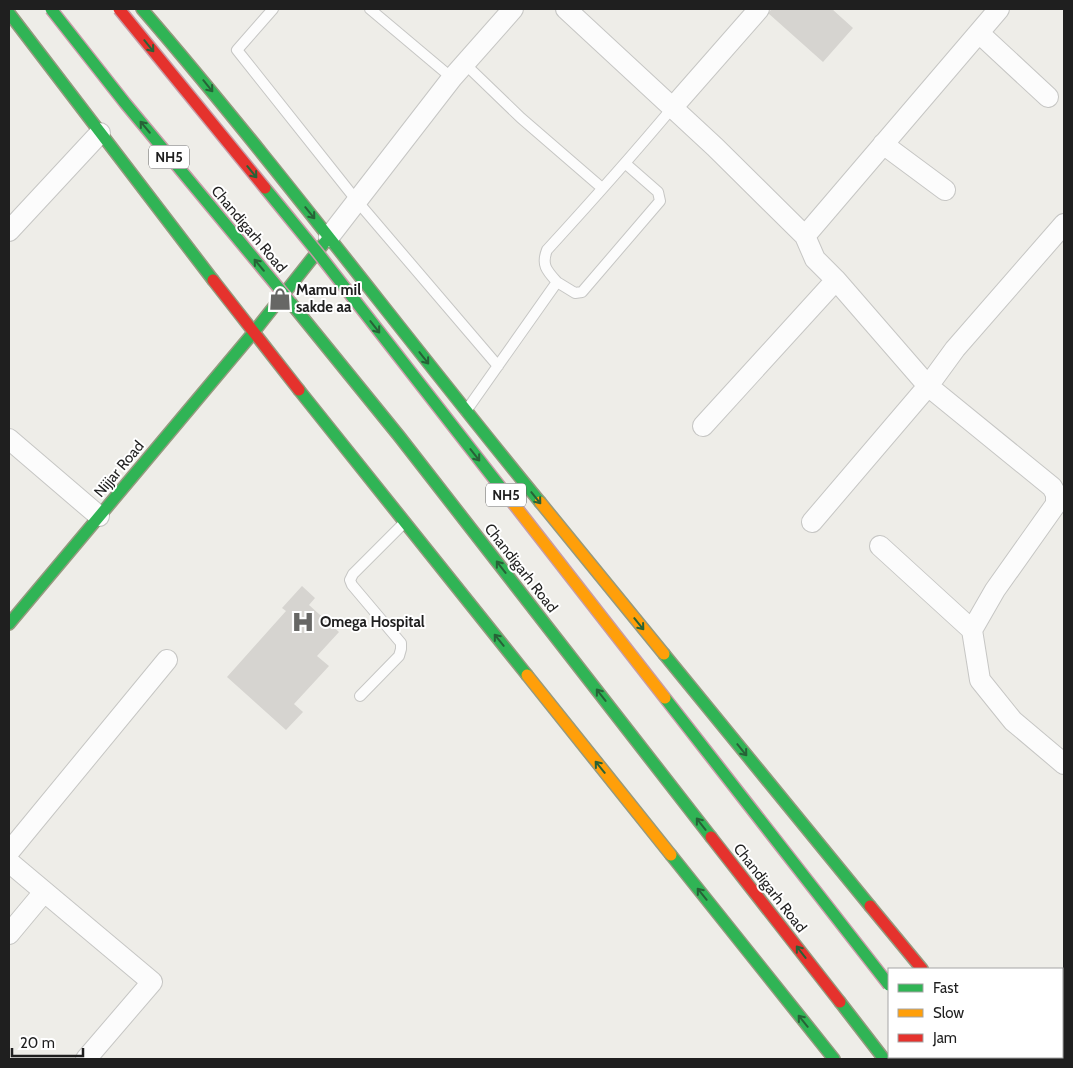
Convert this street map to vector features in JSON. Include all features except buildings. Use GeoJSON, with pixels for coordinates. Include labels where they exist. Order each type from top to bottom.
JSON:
{"type":"FeatureCollection","features":[{"type":"Feature","properties":{"kind":"main road","name":"Chandigarh Road"},"geometry":{"type":"LineString","coordinates":[[51,9],[125,103],[399,436],[884,1059]]}},
{"type":"Feature","properties":{"kind":"main road","name":"NH5"},"geometry":{"type":"LineString","coordinates":[[118,9],[318,253],[888,984]]}},
{"type":"Feature","properties":{"kind":"main road"},"geometry":{"type":"LineString","coordinates":[[142,9],[199,75],[466,412],[921,968]]}},
{"type":"Feature","properties":{"kind":"main road"},"geometry":{"type":"LineString","coordinates":[[9,13],[253,334],[834,1059]]}},
{"type":"Feature","properties":{"kind":"main road","name":"Nijjar Road"},"geometry":{"type":"LineString","coordinates":[[9,624],[253,334],[329,237]]}},
{"type":"Feature","properties":{"kind":"street"},"geometry":{"type":"LineString","coordinates":[[329,237],[459,71],[514,9]]}},
{"type":"Feature","properties":{"kind":"street"},"geometry":{"type":"LineString","coordinates":[[566,9],[673,107],[805,236],[815,259],[836,280],[928,386],[1052,487],[1056,494],[1056,504],[995,590],[972,630]]}},
{"type":"Feature","properties":{"kind":"street"},"geometry":{"type":"LineString","coordinates":[[673,107],[759,9]]}},
{"type":"Feature","properties":{"kind":"street"},"geometry":{"type":"LineString","coordinates":[[805,236],[999,9]]}},
{"type":"Feature","properties":{"kind":"street"},"geometry":{"type":"LineString","coordinates":[[978,33],[1048,97]]}},
{"type":"Feature","properties":{"kind":"street"},"geometry":{"type":"LineString","coordinates":[[9,231],[100,133]]}},
{"type":"Feature","properties":{"kind":"street"},"geometry":{"type":"LineString","coordinates":[[883,144],[945,190]]}},
{"type":"Feature","properties":{"kind":"street"},"geometry":{"type":"LineString","coordinates":[[812,522],[928,386],[955,349],[1064,224]]}},
{"type":"Feature","properties":{"kind":"street"},"geometry":{"type":"LineString","coordinates":[[703,426],[836,280]]}},
{"type":"Feature","properties":{"kind":"street"},"geometry":{"type":"LineString","coordinates":[[9,440],[99,516]]}},
{"type":"Feature","properties":{"kind":"street"},"geometry":{"type":"LineString","coordinates":[[880,546],[972,630],[980,680],[1013,721],[1064,764]]}},
{"type":"Feature","properties":{"kind":"street"},"geometry":{"type":"LineString","coordinates":[[9,852],[167,660]]}},
{"type":"Feature","properties":{"kind":"street"},"geometry":{"type":"LineString","coordinates":[[9,862],[152,982],[86,1059]]}},
{"type":"Feature","properties":{"kind":"street"},"geometry":{"type":"LineString","coordinates":[[9,934],[44,892]]}},
{"type":"Feature","properties":{"kind":"lane"},"geometry":{"type":"LineString","coordinates":[[273,9],[236,50],[357,201],[498,366]]}},
{"type":"Feature","properties":{"kind":"lane"},"geometry":{"type":"LineString","coordinates":[[370,9],[459,71],[521,118],[602,188]]}},
{"type":"Feature","properties":{"kind":"lane"},"geometry":{"type":"LineString","coordinates":[[626,164],[658,192],[660,201],[582,292],[575,293],[557,282],[546,269],[544,258],[548,250],[602,188],[626,164],[673,107]]}},
{"type":"Feature","properties":{"kind":"lane"},"geometry":{"type":"LineString","coordinates":[[466,412],[557,282]]}},
{"type":"Feature","properties":{"kind":"lane"},"geometry":{"type":"LineString","coordinates":[[360,696],[399,656],[401,643],[352,585],[350,580],[353,574],[404,522]]}},
{"type":"Feature","properties":{"kind":"traffic: fast"},"geometry":{"type":"LineString","coordinates":[[51,9],[125,103],[291,303]]}},
{"type":"Feature","properties":{"kind":"traffic: fast"},"geometry":{"type":"LineString","coordinates":[[142,9],[244,131],[540,502]]}},
{"type":"Feature","properties":{"kind":"traffic: fast"},"geometry":{"type":"LineString","coordinates":[[9,13],[213,280]]}},
{"type":"Feature","properties":{"kind":"traffic: fast"},"geometry":{"type":"LineString","coordinates":[[265,188],[509,498]]}},
{"type":"Feature","properties":{"kind":"traffic: fast"},"geometry":{"type":"LineString","coordinates":[[9,624],[253,333],[329,237]]}},
{"type":"Feature","properties":{"kind":"traffic: fast"},"geometry":{"type":"LineString","coordinates":[[291,303],[399,436],[711,837]]}},
{"type":"Feature","properties":{"kind":"traffic: fast"},"geometry":{"type":"LineString","coordinates":[[299,390],[527,675]]}},
{"type":"Feature","properties":{"kind":"traffic: fast"},"geometry":{"type":"LineString","coordinates":[[664,654],[870,906]]}},
{"type":"Feature","properties":{"kind":"traffic: fast"},"geometry":{"type":"LineString","coordinates":[[665,698],[888,984]]}},
{"type":"Feature","properties":{"kind":"traffic: fast"},"geometry":{"type":"LineString","coordinates":[[671,855],[834,1059]]}},
{"type":"Feature","properties":{"kind":"traffic: fast"},"geometry":{"type":"LineString","coordinates":[[840,1002],[884,1059]]}},
{"type":"Feature","properties":{"kind":"traffic: slow"},"geometry":{"type":"LineString","coordinates":[[509,498],[665,698]]}},
{"type":"Feature","properties":{"kind":"traffic: slow"},"geometry":{"type":"LineString","coordinates":[[540,502],[664,654]]}},
{"type":"Feature","properties":{"kind":"traffic: slow"},"geometry":{"type":"LineString","coordinates":[[527,675],[671,855]]}},
{"type":"Feature","properties":{"kind":"traffic: jam"},"geometry":{"type":"LineString","coordinates":[[119,9],[265,188]]}},
{"type":"Feature","properties":{"kind":"traffic: jam"},"geometry":{"type":"LineString","coordinates":[[213,280],[299,390]]}},
{"type":"Feature","properties":{"kind":"traffic: jam"},"geometry":{"type":"LineString","coordinates":[[711,837],[840,1002]]}},
{"type":"Feature","properties":{"kind":"traffic: jam"},"geometry":{"type":"LineString","coordinates":[[870,906],[921,968]]}},
{"type":"Feature","properties":{"kind":"place","name":"Mamu mil sakde aa"},"geometry":{"type":"Point","coordinates":[280,299]}},
{"type":"Feature","properties":{"kind":"place","name":"Omega Hospital"},"geometry":{"type":"Point","coordinates":[303,622]}}]}
